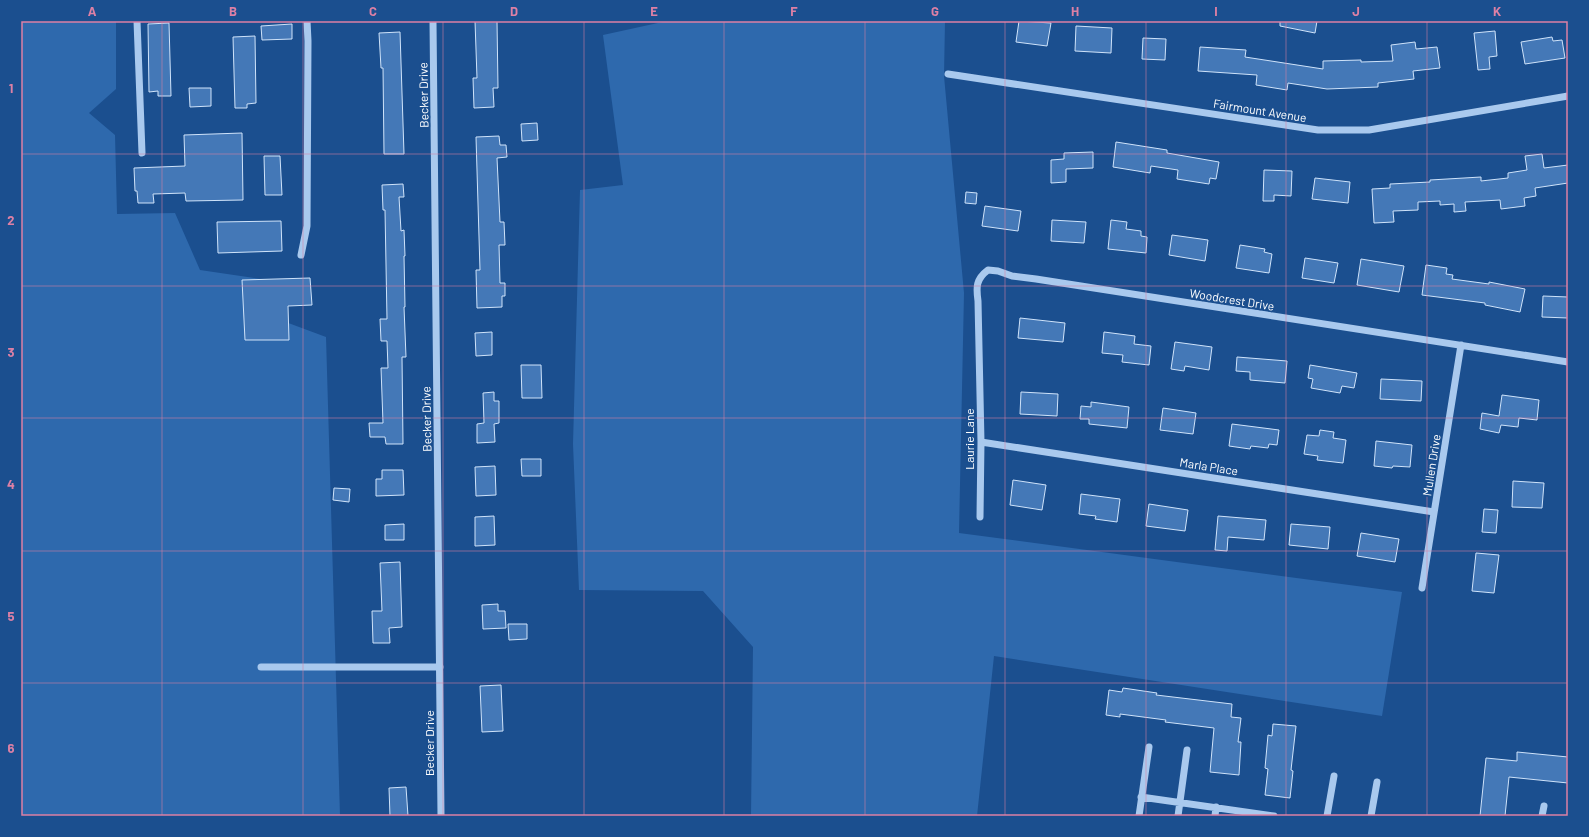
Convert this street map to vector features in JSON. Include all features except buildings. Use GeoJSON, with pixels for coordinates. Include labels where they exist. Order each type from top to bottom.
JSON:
{"type":"FeatureCollection","features":[{"type":"Feature","properties":{"kind":"street"},"geometry":{"type":"LineString","coordinates":[[137,21],[142,153]]}},
{"type":"Feature","properties":{"kind":"street"},"geometry":{"type":"LineString","coordinates":[[300,255],[307,226],[308,41],[306,21]]}},
{"type":"Feature","properties":{"kind":"street","name":"Becker Drive"},"geometry":{"type":"LineString","coordinates":[[433,21],[441,816]]}},
{"type":"Feature","properties":{"kind":"street","name":"Fairmount Avenue"},"geometry":{"type":"LineString","coordinates":[[948,74],[1331,131],[1369,130],[1568,96]]}},
{"type":"Feature","properties":{"kind":"street","name":"Woodcrest Drive"},"geometry":{"type":"LineString","coordinates":[[979,362],[978,280],[988,270],[998,271],[1012,276],[1036,278],[1568,362]]}},
{"type":"Feature","properties":{"kind":"street","name":"Mullen Drive"},"geometry":{"type":"LineString","coordinates":[[1422,588],[1461,345]]}},
{"type":"Feature","properties":{"kind":"street","name":"Laurie Lane"},"geometry":{"type":"LineString","coordinates":[[979,362],[981,442],[980,517]]}},
{"type":"Feature","properties":{"kind":"street","name":"Marla Place"},"geometry":{"type":"LineString","coordinates":[[981,442],[1434,512]]}},
{"type":"Feature","properties":{"kind":"street"},"geometry":{"type":"LineString","coordinates":[[262,667],[440,667]]}},
{"type":"Feature","properties":{"kind":"street"},"geometry":{"type":"LineString","coordinates":[[1139,816],[1149,747]]}},
{"type":"Feature","properties":{"kind":"street"},"geometry":{"type":"LineString","coordinates":[[1178,816],[1188,750]]}},
{"type":"Feature","properties":{"kind":"street"},"geometry":{"type":"LineString","coordinates":[[1327,816],[1334,776]]}},
{"type":"Feature","properties":{"kind":"street"},"geometry":{"type":"LineString","coordinates":[[1371,816],[1377,782]]}},
{"type":"Feature","properties":{"kind":"street"},"geometry":{"type":"LineString","coordinates":[[1142,797],[1274,816]]}},
{"type":"Feature","properties":{"kind":"street"},"geometry":{"type":"LineString","coordinates":[[1542,816],[1544,806]]}},
{"type":"Feature","properties":{"kind":"street"},"geometry":{"type":"LineString","coordinates":[[1215,816],[1216,807]]}},
{"type":"Feature","properties":{"kind":"shaded area"},"geometry":{"type":"Polygon","coordinates":[[[21,21],[116,21],[116,89],[89,113],[115,135],[117,214],[175,213],[200,270],[274,281],[283,321],[326,337],[340,816],[21,816],[21,21]]]}},
{"type":"Feature","properties":{"kind":"shaded area"},"geometry":{"type":"Polygon","coordinates":[[[667,21],[945,21],[944,76],[964,293],[959,533],[1402,592],[1382,716],[994,656],[977,816],[751,816],[753,647],[703,591],[579,590],[573,444],[580,190],[623,185],[603,35],[667,21]]]}}]}
